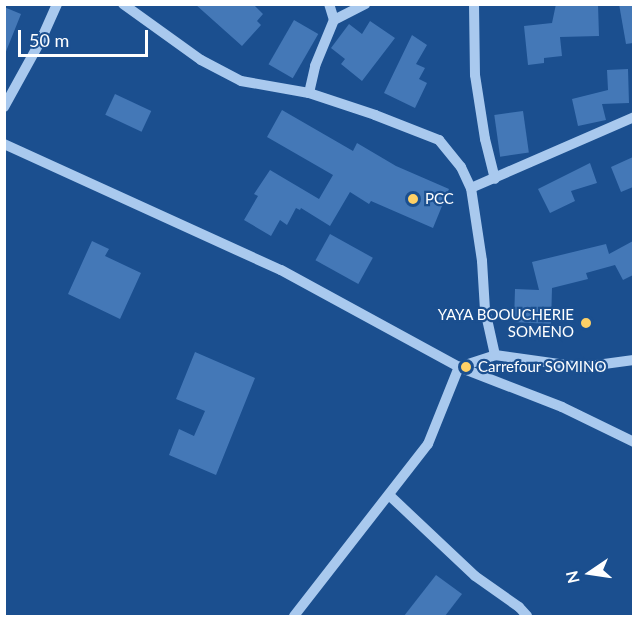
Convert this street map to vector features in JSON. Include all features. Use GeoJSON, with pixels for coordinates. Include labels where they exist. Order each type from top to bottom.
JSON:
{"type":"FeatureCollection","features":[{"type":"Feature","properties":{"kind":"street"},"geometry":{"type":"LineString","coordinates":[[4,106],[41,40],[57,4]]}},
{"type":"Feature","properties":{"kind":"street"},"geometry":{"type":"LineString","coordinates":[[123,4],[201,60],[241,81],[309,93],[439,140],[461,167],[471,188],[482,261],[485,309],[495,355]]}},
{"type":"Feature","properties":{"kind":"street"},"geometry":{"type":"LineString","coordinates":[[309,93],[315,66],[334,20],[329,4]]}},
{"type":"Feature","properties":{"kind":"street"},"geometry":{"type":"LineString","coordinates":[[334,20],[365,4]]}},
{"type":"Feature","properties":{"kind":"street"},"geometry":{"type":"LineString","coordinates":[[474,4],[475,75],[485,139],[495,179]]}},
{"type":"Feature","properties":{"kind":"street"},"geometry":{"type":"LineString","coordinates":[[471,188],[633,117]]}},
{"type":"Feature","properties":{"kind":"street"},"geometry":{"type":"LineString","coordinates":[[4,144],[281,270],[459,367],[562,407],[633,442]]}},
{"type":"Feature","properties":{"kind":"street"},"geometry":{"type":"LineString","coordinates":[[294,616],[428,444],[459,367],[495,355],[582,367],[633,360]]}},
{"type":"Feature","properties":{"kind":"street"},"geometry":{"type":"LineString","coordinates":[[388,495],[475,576],[519,607],[527,616]]}},
{"type":"Feature","properties":{"kind":"building"},"geometry":{"type":"Polygon","coordinates":[[[195,4],[253,4],[263,14],[257,21],[261,25],[242,46],[195,4]]]}},
{"type":"Feature","properties":{"kind":"building"},"geometry":{"type":"Polygon","coordinates":[[[556,4],[598,4],[599,36],[560,37],[562,56],[544,58],[544,63],[528,65],[524,26],[552,23],[556,4]]]}},
{"type":"Feature","properties":{"kind":"building"},"geometry":{"type":"Polygon","coordinates":[[[619,4],[633,4],[633,43],[626,44],[619,4]]]}},
{"type":"Feature","properties":{"kind":"building"},"geometry":{"type":"Polygon","coordinates":[[[4,7],[21,14],[5,54],[4,54],[4,7]]]}},
{"type":"Feature","properties":{"kind":"building"},"geometry":{"type":"Polygon","coordinates":[[[294,20],[318,34],[293,78],[268,64],[294,20]]]}},
{"type":"Feature","properties":{"kind":"building"},"geometry":{"type":"Polygon","coordinates":[[[370,21],[395,38],[362,81],[341,64],[345,59],[331,48],[349,24],[362,34],[370,21]]]}},
{"type":"Feature","properties":{"kind":"building"},"geometry":{"type":"Polygon","coordinates":[[[412,35],[427,45],[416,64],[425,68],[419,79],[427,83],[415,108],[384,93],[412,35]]]}},
{"type":"Feature","properties":{"kind":"building"},"geometry":{"type":"Polygon","coordinates":[[[628,69],[629,103],[602,104],[606,120],[578,126],[572,99],[608,90],[607,70],[628,69]]]}},
{"type":"Feature","properties":{"kind":"building"},"geometry":{"type":"Polygon","coordinates":[[[115,94],[151,111],[142,132],[105,115],[115,94]]]}},
{"type":"Feature","properties":{"kind":"building"},"geometry":{"type":"Polygon","coordinates":[[[282,110],[353,151],[357,143],[396,166],[449,189],[433,228],[371,201],[369,204],[350,192],[330,226],[301,208],[300,210],[296,208],[287,225],[280,220],[271,236],[244,220],[258,196],[254,194],[270,170],[319,199],[333,175],[267,137],[282,110]]]}},
{"type":"Feature","properties":{"kind":"building"},"geometry":{"type":"Polygon","coordinates":[[[523,111],[529,153],[500,157],[494,115],[523,111]]]}},
{"type":"Feature","properties":{"kind":"building"},"geometry":{"type":"Polygon","coordinates":[[[633,157],[633,187],[621,192],[611,167],[633,157]]]}},
{"type":"Feature","properties":{"kind":"building"},"geometry":{"type":"Polygon","coordinates":[[[590,163],[597,183],[571,191],[575,201],[550,213],[538,189],[590,163]]]}},
{"type":"Feature","properties":{"kind":"building"},"geometry":{"type":"Polygon","coordinates":[[[330,234],[373,258],[358,284],[315,260],[330,234]]]}},
{"type":"Feature","properties":{"kind":"building"},"geometry":{"type":"Polygon","coordinates":[[[92,241],[109,249],[105,256],[141,273],[120,319],[68,294],[92,241]]]}},
{"type":"Feature","properties":{"kind":"building"},"geometry":{"type":"Polygon","coordinates":[[[633,241],[633,275],[623,280],[615,265],[586,273],[588,279],[552,288],[551,324],[514,322],[515,289],[539,290],[532,262],[606,244],[609,254],[633,241]]]}},
{"type":"Feature","properties":{"kind":"building"},"geometry":{"type":"Polygon","coordinates":[[[195,352],[255,378],[216,475],[169,455],[179,429],[194,436],[205,411],[176,399],[195,352]]]}},
{"type":"Feature","properties":{"kind":"building"},"geometry":{"type":"Polygon","coordinates":[[[436,575],[462,594],[445,616],[404,616],[436,575]]]}},
{"type":"Feature","properties":{"kind":"place","name":"PCC"},"geometry":{"type":"Point","coordinates":[413,199]}},
{"type":"Feature","properties":{"kind":"place","name":"YAYA BOOUCHERIE SOMENO"},"geometry":{"type":"Point","coordinates":[586,323]}},
{"type":"Feature","properties":{"kind":"place","name":"Carrefour SOMINO"},"geometry":{"type":"Point","coordinates":[466,367]}}]}
